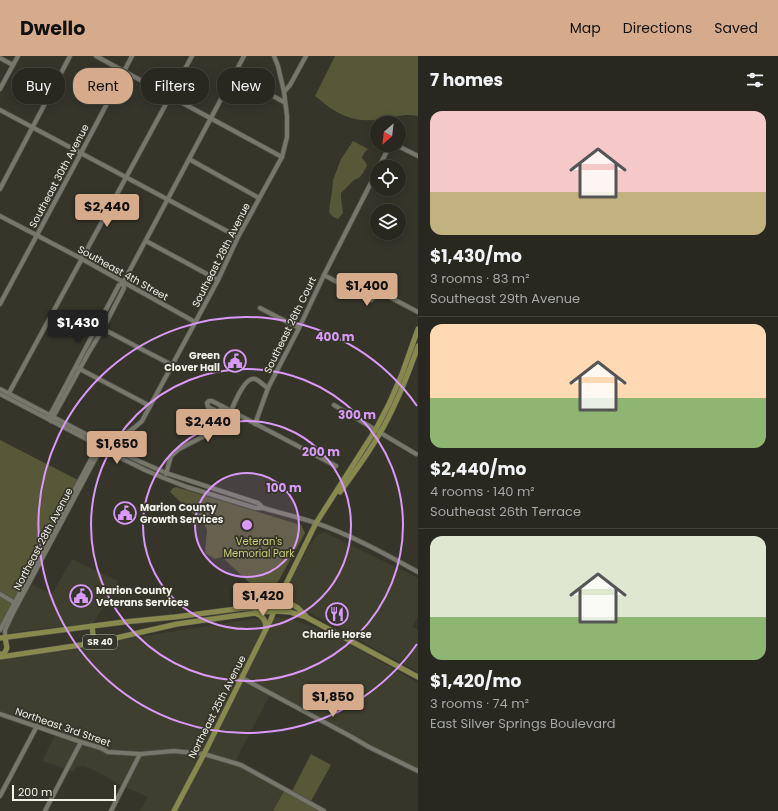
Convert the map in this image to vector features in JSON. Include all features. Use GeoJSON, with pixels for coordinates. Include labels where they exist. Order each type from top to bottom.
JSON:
{"type":"FeatureCollection","features":[{"type":"Feature","properties":{"kind":"main road"},"geometry":{"type":"LineString","coordinates":[[378,431],[402,374],[418,329]]}},
{"type":"Feature","properties":{"kind":"main road"},"geometry":{"type":"LineString","coordinates":[[378,431],[394,406],[418,346]]}},
{"type":"Feature","properties":{"kind":"main road","name":"Northeast 25th Avenue"},"geometry":{"type":"LineString","coordinates":[[174,811],[266,630],[279,598],[316,523],[378,431]]}},
{"type":"Feature","properties":{"kind":"main road"},"geometry":{"type":"LineString","coordinates":[[279,598],[298,608],[306,617]]}},
{"type":"Feature","properties":{"kind":"main road","name":"SR 40"},"geometry":{"type":"LineString","coordinates":[[2,637],[124,622],[175,618],[250,608],[262,607],[274,611]]}},
{"type":"Feature","properties":{"kind":"main road","name":"SR 40"},"geometry":{"type":"LineString","coordinates":[[0,656],[94,643],[177,624],[274,611],[290,612],[306,617],[418,678]]}},
{"type":"Feature","properties":{"kind":"main road"},"geometry":{"type":"LineString","coordinates":[[255,613],[262,617],[265,621],[266,630]]}},
{"type":"Feature","properties":{"kind":"main road"},"geometry":{"type":"LineString","coordinates":[[92,626],[94,643]]}},
{"type":"Feature","properties":{"kind":"main road"},"geometry":{"type":"LineString","coordinates":[[0,656],[4,654],[7,648],[2,637]]}},
{"type":"Feature","properties":{"kind":"street"},"geometry":{"type":"LineString","coordinates":[[0,89],[18,56]]}},
{"type":"Feature","properties":{"kind":"street"},"geometry":{"type":"LineString","coordinates":[[0,189],[70,56]]}},
{"type":"Feature","properties":{"kind":"street"},"geometry":{"type":"LineString","coordinates":[[96,56],[118,68]]}},
{"type":"Feature","properties":{"kind":"street","name":"Southeast 30th Avenue"},"geometry":{"type":"LineString","coordinates":[[126,68],[132,56]]}},
{"type":"Feature","properties":{"kind":"street"},"geometry":{"type":"LineString","coordinates":[[185,68],[192,56]]}},
{"type":"Feature","properties":{"kind":"street"},"geometry":{"type":"LineString","coordinates":[[238,68],[244,56]]}},
{"type":"Feature","properties":{"kind":"street","name":"Southeast 28th Avenue"},"geometry":{"type":"LineString","coordinates":[[111,446],[142,421],[282,157],[287,137],[287,116],[284,102],[284,92],[274,56]]}},
{"type":"Feature","properties":{"kind":"street"},"geometry":{"type":"LineString","coordinates":[[284,92],[290,85],[306,56]]}},
{"type":"Feature","properties":{"kind":"street"},"geometry":{"type":"LineString","coordinates":[[0,58],[13,65]]}},
{"type":"Feature","properties":{"kind":"street"},"geometry":{"type":"LineString","coordinates":[[275,97],[284,102]]}},
{"type":"Feature","properties":{"kind":"street","name":"Southeast 30th Avenue"},"geometry":{"type":"LineString","coordinates":[[0,304],[107,104]]}},
{"type":"Feature","properties":{"kind":"street"},"geometry":{"type":"LineString","coordinates":[[9,393],[166,104]]}},
{"type":"Feature","properties":{"kind":"street"},"geometry":{"type":"LineString","coordinates":[[185,104],[282,157]]}},
{"type":"Feature","properties":{"kind":"street"},"geometry":{"type":"LineString","coordinates":[[49,420],[119,285],[123,283],[218,104]]}},
{"type":"Feature","properties":{"kind":"street"},"geometry":{"type":"LineString","coordinates":[[0,110],[238,238]]}},
{"type":"Feature","properties":{"kind":"street"},"geometry":{"type":"LineString","coordinates":[[406,150],[418,156]]}},
{"type":"Feature","properties":{"kind":"street"},"geometry":{"type":"LineString","coordinates":[[189,159],[259,198]]}},
{"type":"Feature","properties":{"kind":"street","name":"Southeast 26th Court"},"geometry":{"type":"LineString","coordinates":[[255,424],[268,388],[370,185]]}},
{"type":"Feature","properties":{"kind":"street","name":"Southeast 4th Street"},"geometry":{"type":"LineString","coordinates":[[0,216],[82,259],[195,322]]}},
{"type":"Feature","properties":{"kind":"street"},"geometry":{"type":"LineString","coordinates":[[146,240],[218,280]]}},
{"type":"Feature","properties":{"kind":"street"},"geometry":{"type":"LineString","coordinates":[[324,275],[371,300],[380,292],[418,312]]}},
{"type":"Feature","properties":{"kind":"street"},"geometry":{"type":"LineString","coordinates":[[77,368],[103,329],[124,288],[123,283]]}},
{"type":"Feature","properties":{"kind":"street"},"geometry":{"type":"LineString","coordinates":[[260,308],[299,328]]}},
{"type":"Feature","properties":{"kind":"street"},"geometry":{"type":"LineString","coordinates":[[103,329],[172,365]]}},
{"type":"Feature","properties":{"kind":"street"},"geometry":{"type":"LineString","coordinates":[[77,368],[150,406]]}},
{"type":"Feature","properties":{"kind":"street"},"geometry":{"type":"LineString","coordinates":[[231,411],[242,388],[251,379],[256,379],[268,388]]}},
{"type":"Feature","properties":{"kind":"street"},"geometry":{"type":"LineString","coordinates":[[0,388],[52,416],[97,446],[104,453],[109,452],[139,467],[187,487],[256,508],[263,508],[316,523],[358,541],[418,572]]}},
{"type":"Feature","properties":{"kind":"street"},"geometry":{"type":"LineString","coordinates":[[0,394],[97,446]]}},
{"type":"Feature","properties":{"kind":"street"},"geometry":{"type":"LineString","coordinates":[[219,412],[208,407],[207,403],[212,401],[336,466]]}},
{"type":"Feature","properties":{"kind":"street"},"geometry":{"type":"LineString","coordinates":[[334,405],[416,454]]}},
{"type":"Feature","properties":{"kind":"street"},"geometry":{"type":"LineString","coordinates":[[164,478],[171,456],[179,449],[208,434],[222,406]]}},
{"type":"Feature","properties":{"kind":"street"},"geometry":{"type":"LineString","coordinates":[[97,446],[100,439],[105,439],[111,446],[130,457],[166,473],[258,503],[263,508]]}},
{"type":"Feature","properties":{"kind":"street"},"geometry":{"type":"LineString","coordinates":[[118,450],[117,443],[119,439]]}},
{"type":"Feature","properties":{"kind":"street","name":"Northeast 28th Avenue"},"geometry":{"type":"LineString","coordinates":[[0,630],[16,603],[97,446]]}},
{"type":"Feature","properties":{"kind":"street"},"geometry":{"type":"LineString","coordinates":[[109,452],[111,446]]}},
{"type":"Feature","properties":{"kind":"street"},"geometry":{"type":"LineString","coordinates":[[157,469],[169,463]]}},
{"type":"Feature","properties":{"kind":"street"},"geometry":{"type":"LineString","coordinates":[[169,463],[169,468],[173,474],[178,477]]}},
{"type":"Feature","properties":{"kind":"street"},"geometry":{"type":"LineString","coordinates":[[0,594],[16,603]]}},
{"type":"Feature","properties":{"kind":"street","name":"Northeast 28th Avenue"},"geometry":{"type":"LineString","coordinates":[[2,637],[16,603]]}},
{"type":"Feature","properties":{"kind":"street"},"geometry":{"type":"LineString","coordinates":[[242,678],[369,747],[418,771]]}},
{"type":"Feature","properties":{"kind":"street","name":"Northeast 3rd Street"},"geometry":{"type":"LineString","coordinates":[[0,714],[101,748],[108,752],[140,754],[174,752],[204,754],[241,765],[324,811]]}},
{"type":"Feature","properties":{"kind":"street"},"geometry":{"type":"LineString","coordinates":[[0,796],[37,726]]}},
{"type":"Feature","properties":{"kind":"street"},"geometry":{"type":"LineString","coordinates":[[44,811],[81,742]]}},
{"type":"Feature","properties":{"kind":"street"},"geometry":{"type":"LineString","coordinates":[[111,811],[140,754]]}},
{"type":"Feature","properties":{"kind":"shaded area"},"geometry":{"type":"Polygon","coordinates":[[[324,532],[418,578],[418,616],[412,627],[418,630],[418,672],[366,644],[332,623],[315,616],[291,601],[286,593],[291,580],[310,545],[317,535],[324,532]]]}},
{"type":"Feature","properties":{"kind":"shaded area"},"geometry":{"type":"Polygon","coordinates":[[[72,559],[118,581],[93,623],[7,633],[31,584],[52,594],[72,559]]]}},
{"type":"Feature","properties":{"kind":"shaded area"},"geometry":{"type":"Polygon","coordinates":[[[274,617],[287,618],[332,635],[418,683],[418,769],[370,745],[244,677],[268,632],[274,617]]]}},
{"type":"Feature","properties":{"kind":"shaded area"},"geometry":{"type":"Polygon","coordinates":[[[260,618],[263,622],[264,630],[203,752],[174,750],[139,752],[109,750],[102,746],[82,741],[0,712],[0,659],[260,618]]]}},
{"type":"Feature","properties":{"kind":"shaded area"},"geometry":{"type":"Polygon","coordinates":[[[243,681],[270,695],[235,762],[207,752],[243,681]]]}},
{"type":"Feature","properties":{"kind":"shaded area"},"geometry":{"type":"Polygon","coordinates":[[[55,735],[78,744],[65,769],[42,761],[55,735]]]}},
{"type":"Feature","properties":{"kind":"shaded area"},"geometry":{"type":"Polygon","coordinates":[[[82,745],[108,754],[137,756],[122,786],[102,774],[84,766],[76,767],[74,772],[68,770],[82,745]]]}},
{"type":"Feature","properties":{"kind":"shaded area"},"geometry":{"type":"Polygon","coordinates":[[[174,753],[201,755],[172,811],[140,811],[148,797],[125,787],[141,756],[174,753]]]}},
{"type":"Feature","properties":{"kind":"shaded area"},"geometry":{"type":"Polygon","coordinates":[[[205,756],[240,767],[284,791],[273,811],[176,811],[205,756]]]}},
{"type":"Feature","properties":{"kind":"green space"},"geometry":{"type":"Polygon","coordinates":[[[335,56],[418,56],[418,116],[370,116],[370,120],[359,120],[342,115],[315,96],[335,56]]]}},
{"type":"Feature","properties":{"kind":"green space"},"geometry":{"type":"Polygon","coordinates":[[[353,141],[368,149],[362,158],[367,166],[359,178],[354,180],[341,193],[343,213],[338,219],[333,217],[329,212],[333,180],[341,159],[353,141]]]}},
{"type":"Feature","properties":{"kind":"green space"},"geometry":{"type":"Polygon","coordinates":[[[0,440],[78,480],[0,626],[0,440]]]}},
{"type":"Feature","properties":{"kind":"green space","name":"Veteran's Memorial Park"},"geometry":{"type":"Polygon","coordinates":[[[176,487],[301,525],[305,533],[268,600],[222,557],[215,559],[205,553],[207,530],[204,524],[170,492],[176,487]]]}},
{"type":"Feature","properties":{"kind":"green space"},"geometry":{"type":"Polygon","coordinates":[[[311,754],[331,765],[311,801],[292,791],[311,754]]]}},
{"type":"Feature","properties":{"kind":"green space"},"geometry":{"type":"Polygon","coordinates":[[[284,791],[320,811],[273,811],[284,791]]]}},
{"type":"Feature","properties":{"kind":"place","name":"Green Clover Hall"},"geometry":{"type":"Point","coordinates":[235,361]}},
{"type":"Feature","properties":{"kind":"place","name":"Marion County Growth Services"},"geometry":{"type":"Point","coordinates":[125,513]}},
{"type":"Feature","properties":{"kind":"place","name":"Marion County Veterans Services"},"geometry":{"type":"Point","coordinates":[81,596]}},
{"type":"Feature","properties":{"kind":"place","name":"Charlie Horse"},"geometry":{"type":"Point","coordinates":[337,614]}}]}
